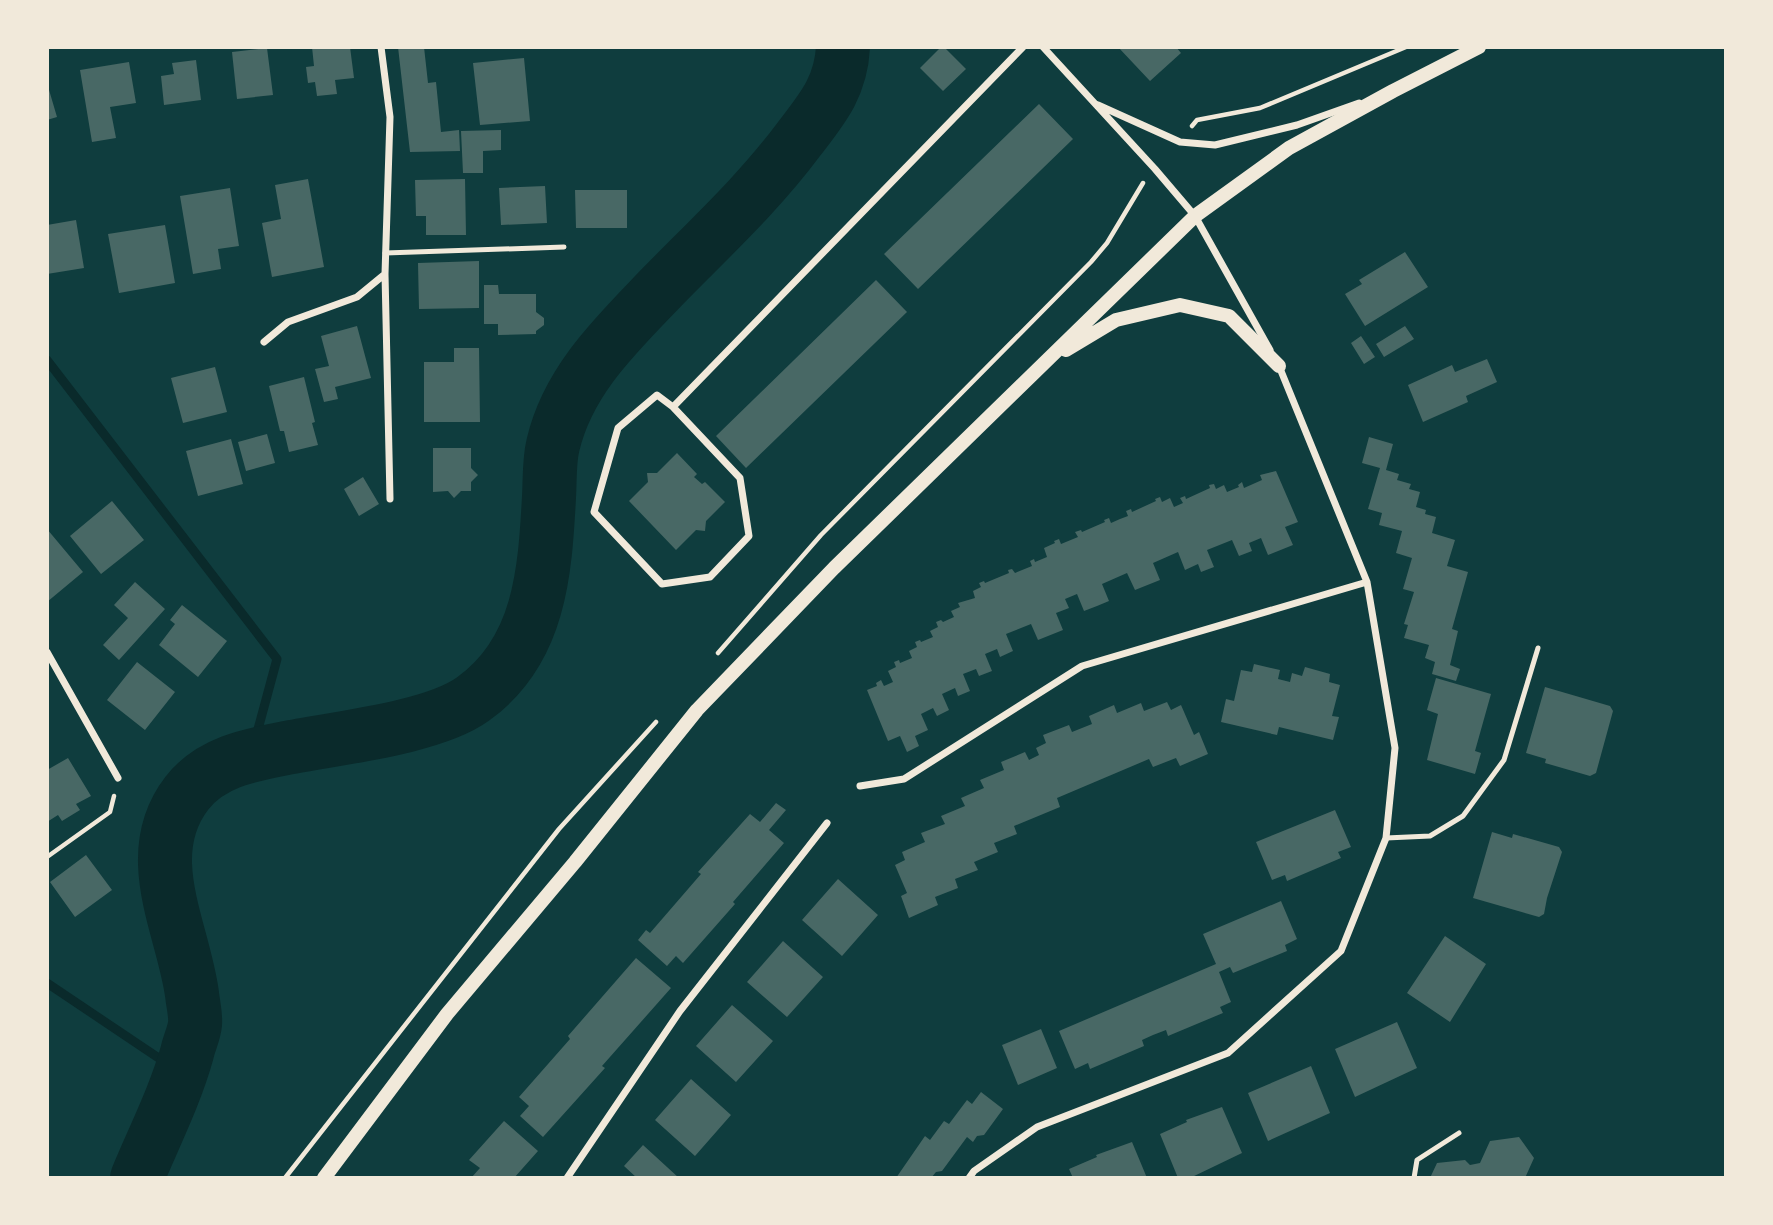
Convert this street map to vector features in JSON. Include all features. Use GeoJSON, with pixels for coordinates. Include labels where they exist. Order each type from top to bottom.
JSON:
{"type":"FeatureCollection","features":[{"type":"Feature","properties":{"kind":"main road"},"geometry":{"type":"LineString","coordinates":[[324,1178],[447,1014],[575,862],[697,710],[834,568],[1195,216],[1289,148],[1479,47]]}},
{"type":"Feature","properties":{"kind":"main road"},"geometry":{"type":"LineString","coordinates":[[1046,361],[1116,320],[1180,305],[1229,316],[1279,366]]}},
{"type":"Feature","properties":{"kind":"street"},"geometry":{"type":"LineString","coordinates":[[381,47],[390,117],[384,274],[390,499]]}},
{"type":"Feature","properties":{"kind":"street"},"geometry":{"type":"LineString","coordinates":[[673,407],[1023,47]]}},
{"type":"Feature","properties":{"kind":"street"},"geometry":{"type":"LineString","coordinates":[[969,1178],[974,1171],[1037,1127],[1228,1053],[1340,951],[1387,838],[1395,748],[1367,582],[1279,366],[1195,216],[1043,47]]}},
{"type":"Feature","properties":{"kind":"street"},"geometry":{"type":"LineString","coordinates":[[1094,103],[1180,142],[1215,145],[1297,125],[1393,91]]}},
{"type":"Feature","properties":{"kind":"street"},"geometry":{"type":"LineString","coordinates":[[264,342],[288,322],[357,297],[384,274]]}},
{"type":"Feature","properties":{"kind":"street"},"geometry":{"type":"LineString","coordinates":[[657,395],[673,407],[740,478],[749,536],[710,577],[662,584],[594,512],[618,428],[657,395]]}},
{"type":"Feature","properties":{"kind":"street"},"geometry":{"type":"LineString","coordinates":[[860,786],[904,779],[1082,666],[1367,582]]}},
{"type":"Feature","properties":{"kind":"street"},"geometry":{"type":"LineString","coordinates":[[47,652],[118,778]]}},
{"type":"Feature","properties":{"kind":"street"},"geometry":{"type":"LineString","coordinates":[[567,1178],[680,1011],[827,823]]}},
{"type":"Feature","properties":{"kind":"lane"},"geometry":{"type":"LineString","coordinates":[[385,253],[564,247]]}},
{"type":"Feature","properties":{"kind":"lane"},"geometry":{"type":"LineString","coordinates":[[1387,838],[1430,836],[1463,816],[1504,760],[1538,648]]}},
{"type":"Feature","properties":{"kind":"lane"},"geometry":{"type":"LineString","coordinates":[[1413,1178],[1417,1160],[1459,1133]]}},
{"type":"Feature","properties":{"kind":"path"},"geometry":{"type":"LineString","coordinates":[[1260,108],[1406,47]]}},
{"type":"Feature","properties":{"kind":"path"},"geometry":{"type":"LineString","coordinates":[[47,857],[110,812],[118,778]]}},
{"type":"Feature","properties":{"kind":"building"},"geometry":{"type":"Polygon","coordinates":[[[312,47],[350,47],[354,78],[335,80],[337,94],[317,96],[315,82],[308,83],[306,67],[314,66],[312,47]]]}},
{"type":"Feature","properties":{"kind":"building"},"geometry":{"type":"Polygon","coordinates":[[[398,47],[424,47],[428,83],[436,82],[441,132],[459,130],[460,151],[410,152],[398,47]]]}},
{"type":"Feature","properties":{"kind":"building"},"geometry":{"type":"Polygon","coordinates":[[[941,47],[966,69],[943,91],[920,68],[941,47]]]}},
{"type":"Feature","properties":{"kind":"building"},"geometry":{"type":"Polygon","coordinates":[[[1118,47],[1176,47],[1181,53],[1150,81],[1118,47]]]}},
{"type":"Feature","properties":{"kind":"building"},"geometry":{"type":"Polygon","coordinates":[[[267,48],[273,95],[237,99],[232,52],[267,48]]]}},
{"type":"Feature","properties":{"kind":"building"},"geometry":{"type":"Polygon","coordinates":[[[524,58],[530,121],[480,125],[473,63],[524,58]]]}},
{"type":"Feature","properties":{"kind":"building"},"geometry":{"type":"Polygon","coordinates":[[[196,60],[201,100],[164,105],[161,76],[174,74],[172,63],[196,60]]]}},
{"type":"Feature","properties":{"kind":"building"},"geometry":{"type":"Polygon","coordinates":[[[129,62],[136,103],[110,107],[116,138],[92,142],[80,70],[129,62]]]}},
{"type":"Feature","properties":{"kind":"building"},"geometry":{"type":"Polygon","coordinates":[[[47,83],[57,117],[47,120],[47,83]]]}},
{"type":"Feature","properties":{"kind":"building"},"geometry":{"type":"Polygon","coordinates":[[[1039,104],[1073,139],[918,289],[884,254],[1039,104]]]}},
{"type":"Feature","properties":{"kind":"building"},"geometry":{"type":"Polygon","coordinates":[[[501,130],[501,150],[483,151],[483,173],[463,173],[461,131],[501,130]]]}},
{"type":"Feature","properties":{"kind":"building"},"geometry":{"type":"Polygon","coordinates":[[[308,179],[324,267],[272,277],[262,223],[281,219],[275,185],[308,179]]]}},
{"type":"Feature","properties":{"kind":"building"},"geometry":{"type":"Polygon","coordinates":[[[465,179],[466,235],[426,235],[426,216],[416,216],[415,180],[465,179]]]}},
{"type":"Feature","properties":{"kind":"building"},"geometry":{"type":"Polygon","coordinates":[[[545,186],[547,223],[501,225],[499,188],[545,186]]]}},
{"type":"Feature","properties":{"kind":"building"},"geometry":{"type":"Polygon","coordinates":[[[230,188],[239,246],[218,249],[221,269],[193,274],[180,196],[230,188]]]}},
{"type":"Feature","properties":{"kind":"building"},"geometry":{"type":"Polygon","coordinates":[[[575,190],[627,190],[627,228],[576,228],[575,190]]]}},
{"type":"Feature","properties":{"kind":"building"},"geometry":{"type":"Polygon","coordinates":[[[76,220],[84,268],[47,274],[47,225],[76,220]]]}},
{"type":"Feature","properties":{"kind":"building"},"geometry":{"type":"Polygon","coordinates":[[[165,225],[175,283],[119,293],[108,234],[165,225]]]}},
{"type":"Feature","properties":{"kind":"building"},"geometry":{"type":"Polygon","coordinates":[[[1405,252],[1428,287],[1365,326],[1345,294],[1362,284],[1359,280],[1405,252]]]}},
{"type":"Feature","properties":{"kind":"building"},"geometry":{"type":"Polygon","coordinates":[[[479,261],[479,308],[419,309],[418,263],[479,261]]]}},
{"type":"Feature","properties":{"kind":"building"},"geometry":{"type":"Polygon","coordinates":[[[876,280],[907,312],[746,468],[716,436],[876,280]]]}},
{"type":"Feature","properties":{"kind":"building"},"geometry":{"type":"Polygon","coordinates":[[[484,285],[498,285],[499,294],[536,294],[536,312],[544,318],[544,325],[536,334],[498,335],[498,324],[484,324],[484,285]]]}},
{"type":"Feature","properties":{"kind":"building"},"geometry":{"type":"Polygon","coordinates":[[[357,326],[371,378],[335,387],[338,399],[324,402],[315,369],[329,366],[321,336],[357,326]]]}},
{"type":"Feature","properties":{"kind":"building"},"geometry":{"type":"Polygon","coordinates":[[[1405,326],[1414,339],[1384,357],[1376,344],[1405,326]]]}},
{"type":"Feature","properties":{"kind":"building"},"geometry":{"type":"Polygon","coordinates":[[[1361,336],[1375,357],[1364,364],[1351,343],[1361,336]]]}},
{"type":"Feature","properties":{"kind":"building"},"geometry":{"type":"Polygon","coordinates":[[[454,348],[479,348],[480,422],[424,422],[424,362],[454,362],[454,348]]]}},
{"type":"Feature","properties":{"kind":"building"},"geometry":{"type":"Polygon","coordinates":[[[1487,359],[1497,382],[1466,396],[1468,402],[1423,422],[1408,385],[1452,365],[1455,372],[1487,359]]]}},
{"type":"Feature","properties":{"kind":"building"},"geometry":{"type":"Polygon","coordinates":[[[215,367],[227,412],[183,423],[171,378],[215,367]]]}},
{"type":"Feature","properties":{"kind":"building"},"geometry":{"type":"Polygon","coordinates":[[[304,377],[318,445],[289,452],[284,431],[280,431],[269,386],[304,377]]]}},
{"type":"Feature","properties":{"kind":"building"},"geometry":{"type":"Polygon","coordinates":[[[267,434],[275,463],[246,471],[238,442],[267,434]]]}},
{"type":"Feature","properties":{"kind":"building"},"geometry":{"type":"Polygon","coordinates":[[[1369,437],[1393,444],[1386,470],[1399,474],[1397,480],[1411,484],[1409,489],[1420,492],[1416,507],[1426,510],[1425,514],[1436,517],[1432,533],[1455,540],[1447,566],[1468,572],[1452,629],[1458,631],[1450,665],[1460,669],[1456,681],[1432,674],[1435,662],[1425,658],[1429,645],[1404,638],[1408,625],[1404,624],[1414,592],[1403,589],[1412,558],[1396,553],[1402,531],[1379,525],[1382,513],[1368,509],[1380,468],[1362,463],[1369,437]]]}},
{"type":"Feature","properties":{"kind":"building"},"geometry":{"type":"Polygon","coordinates":[[[231,439],[243,484],[198,496],[186,451],[231,439]]]}},
{"type":"Feature","properties":{"kind":"building"},"geometry":{"type":"Polygon","coordinates":[[[433,448],[471,448],[471,468],[478,475],[471,482],[471,491],[461,491],[454,498],[448,491],[433,492],[433,448]]]}},
{"type":"Feature","properties":{"kind":"building"},"geometry":{"type":"Polygon","coordinates":[[[677,453],[697,474],[694,477],[702,484],[705,482],[725,502],[706,521],[705,531],[696,530],[676,550],[629,501],[648,482],[647,473],[657,473],[677,453]]]}},
{"type":"Feature","properties":{"kind":"building"},"geometry":{"type":"Polygon","coordinates":[[[1276,471],[1298,522],[1285,527],[1293,545],[1268,555],[1261,538],[1249,543],[1252,551],[1239,556],[1232,540],[1207,550],[1214,567],[1201,572],[1198,564],[1185,570],[1178,552],[1153,563],[1160,580],[1135,590],[1127,573],[1102,584],[1109,601],[1084,611],[1077,594],[1065,599],[1069,608],[1056,613],[1063,630],[1038,640],[1031,624],[1006,634],[1013,651],[1000,657],[997,649],[985,654],[992,671],[979,676],[976,669],[963,674],[970,691],[958,696],[955,688],[942,694],[949,710],[937,716],[933,708],[921,714],[928,730],[915,736],[919,746],[907,752],[900,736],[888,741],[867,690],[877,686],[876,683],[881,680],[884,686],[893,682],[888,671],[896,667],[894,662],[899,660],[900,663],[912,658],[909,651],[917,647],[915,642],[933,637],[930,631],[938,627],[936,622],[954,617],[951,611],[960,607],[958,603],[975,598],[973,591],[981,587],[979,583],[1009,573],[1008,570],[1012,569],[1015,573],[1032,566],[1030,561],[1034,559],[1035,562],[1047,557],[1044,548],[1055,543],[1054,541],[1059,539],[1061,544],[1078,537],[1075,532],[1082,532],[1109,518],[1111,523],[1128,516],[1126,511],[1131,509],[1132,512],[1160,497],[1162,502],[1170,498],[1174,507],[1183,503],[1180,498],[1185,496],[1186,499],[1210,488],[1209,485],[1214,484],[1216,489],[1224,485],[1227,492],[1239,487],[1242,482],[1244,488],[1262,480],[1260,475],[1276,471]]]}},
{"type":"Feature","properties":{"kind":"building"},"geometry":{"type":"Polygon","coordinates":[[[363,477],[379,504],[359,516],[344,489],[363,477]]]}},
{"type":"Feature","properties":{"kind":"building"},"geometry":{"type":"Polygon","coordinates":[[[112,501],[144,540],[101,574],[70,536],[112,501]]]}},
{"type":"Feature","properties":{"kind":"building"},"geometry":{"type":"Polygon","coordinates":[[[47,529],[83,572],[47,602],[47,529]]]}},
{"type":"Feature","properties":{"kind":"building"},"geometry":{"type":"Polygon","coordinates":[[[135,582],[165,609],[119,660],[103,645],[128,618],[114,605],[135,582]]]}},
{"type":"Feature","properties":{"kind":"building"},"geometry":{"type":"Polygon","coordinates":[[[182,605],[227,641],[198,677],[159,645],[175,624],[170,620],[182,605]]]}},
{"type":"Feature","properties":{"kind":"building"},"geometry":{"type":"Polygon","coordinates":[[[137,662],[175,692],[145,730],[107,700],[137,662]]]}},
{"type":"Feature","properties":{"kind":"building"},"geometry":{"type":"Polygon","coordinates":[[[1254,664],[1280,670],[1278,679],[1290,682],[1292,673],[1302,676],[1305,667],[1330,674],[1329,682],[1340,685],[1332,716],[1339,717],[1333,740],[1279,727],[1277,735],[1221,722],[1226,699],[1234,701],[1241,670],[1252,672],[1254,664]]]}},
{"type":"Feature","properties":{"kind":"building"},"geometry":{"type":"Polygon","coordinates":[[[1436,678],[1491,694],[1475,751],[1481,753],[1475,774],[1427,760],[1438,714],[1427,710],[1436,678]]]}},
{"type":"Feature","properties":{"kind":"building"},"geometry":{"type":"Polygon","coordinates":[[[1545,687],[1610,706],[1613,711],[1596,773],[1590,776],[1545,763],[1546,759],[1526,753],[1545,687]]]}},
{"type":"Feature","properties":{"kind":"building"},"geometry":{"type":"Polygon","coordinates":[[[1167,702],[1171,710],[1181,705],[1194,735],[1199,732],[1208,754],[1180,766],[1176,758],[1153,767],[1149,759],[1057,798],[1060,807],[1014,826],[1017,834],[994,843],[998,852],[974,862],[978,870],[955,879],[958,888],[935,897],[938,905],[909,918],[901,896],[907,893],[895,865],[905,860],[902,852],[925,842],[921,833],[945,824],[941,816],[965,806],[961,798],[984,788],[980,780],[1004,770],[1001,762],[1025,752],[1029,760],[1039,755],[1036,748],[1046,743],[1043,735],[1069,725],[1072,732],[1092,724],[1089,716],[1114,705],[1117,713],[1141,703],[1144,711],[1167,702]]]}},
{"type":"Feature","properties":{"kind":"building"},"geometry":{"type":"Polygon","coordinates":[[[68,758],[91,796],[76,804],[80,810],[62,821],[58,815],[47,822],[47,770],[68,758]]]}},
{"type":"Feature","properties":{"kind":"building"},"geometry":{"type":"Polygon","coordinates":[[[776,803],[786,810],[769,830],[784,843],[683,963],[676,956],[667,966],[638,940],[646,930],[650,933],[701,874],[698,872],[750,814],[760,822],[776,803]]]}},
{"type":"Feature","properties":{"kind":"building"},"geometry":{"type":"Polygon","coordinates":[[[1335,810],[1351,847],[1338,852],[1341,858],[1287,881],[1285,875],[1272,880],[1256,842],[1335,810]]]}},
{"type":"Feature","properties":{"kind":"building"},"geometry":{"type":"Polygon","coordinates":[[[1492,832],[1512,838],[1513,834],[1559,847],[1562,852],[1544,914],[1539,917],[1473,898],[1492,832]]]}},
{"type":"Feature","properties":{"kind":"building"},"geometry":{"type":"Polygon","coordinates":[[[86,855],[112,890],[75,917],[50,882],[86,855]]]}},
{"type":"Feature","properties":{"kind":"building"},"geometry":{"type":"Polygon","coordinates":[[[838,879],[878,915],[842,956],[802,920],[838,879]]]}},
{"type":"Feature","properties":{"kind":"building"},"geometry":{"type":"Polygon","coordinates":[[[1281,901],[1297,939],[1285,945],[1287,951],[1233,973],[1230,967],[1219,972],[1231,1002],[1220,1007],[1223,1013],[1168,1036],[1166,1030],[1153,1035],[1142,1040],[1144,1046],[1090,1069],[1088,1063],[1075,1069],[1059,1031],[1216,964],[1203,934],[1281,901]]]}},
{"type":"Feature","properties":{"kind":"building"},"geometry":{"type":"Polygon","coordinates":[[[1445,936],[1486,964],[1450,1022],[1407,993],[1445,936]]]}},
{"type":"Feature","properties":{"kind":"building"},"geometry":{"type":"Polygon","coordinates":[[[783,941],[823,977],[787,1017],[747,982],[783,941]]]}},
{"type":"Feature","properties":{"kind":"building"},"geometry":{"type":"Polygon","coordinates":[[[636,958],[671,988],[543,1137],[520,1116],[529,1106],[519,1097],[636,958]]]}},
{"type":"Feature","properties":{"kind":"building"},"geometry":{"type":"Polygon","coordinates":[[[732,1005],[773,1041],[736,1082],[696,1046],[732,1005]]]}},
{"type":"Feature","properties":{"kind":"building"},"geometry":{"type":"Polygon","coordinates":[[[1397,1022],[1417,1068],[1355,1097],[1335,1049],[1397,1022]]]}},
{"type":"Feature","properties":{"kind":"building"},"geometry":{"type":"Polygon","coordinates":[[[1041,1029],[1057,1068],[1018,1085],[1002,1045],[1041,1029]]]}},
{"type":"Feature","properties":{"kind":"building"},"geometry":{"type":"Polygon","coordinates":[[[1311,1066],[1330,1113],[1268,1141],[1248,1093],[1311,1066]]]}},
{"type":"Feature","properties":{"kind":"building"},"geometry":{"type":"Polygon","coordinates":[[[691,1079],[731,1115],[695,1156],[655,1120],[691,1079]]]}},
{"type":"Feature","properties":{"kind":"building"},"geometry":{"type":"Polygon","coordinates":[[[981,1092],[1003,1109],[984,1135],[977,1136],[973,1142],[967,1137],[942,1171],[936,1172],[931,1178],[896,1178],[925,1136],[930,1140],[944,1121],[949,1124],[967,1100],[972,1104],[981,1092]]]}},
{"type":"Feature","properties":{"kind":"building"},"geometry":{"type":"Polygon","coordinates":[[[1222,1107],[1242,1153],[1190,1178],[1178,1178],[1160,1134],[1187,1122],[1186,1120],[1222,1107]]]}},
{"type":"Feature","properties":{"kind":"building"},"geometry":{"type":"Polygon","coordinates":[[[504,1121],[538,1151],[514,1178],[471,1178],[480,1168],[469,1160],[504,1121]]]}},
{"type":"Feature","properties":{"kind":"building"},"geometry":{"type":"Polygon","coordinates":[[[1519,1137],[1534,1158],[1525,1178],[1430,1178],[1437,1163],[1465,1160],[1470,1165],[1480,1163],[1490,1141],[1519,1137]]]}},
{"type":"Feature","properties":{"kind":"building"},"geometry":{"type":"Polygon","coordinates":[[[1132,1142],[1147,1178],[1073,1178],[1069,1169],[1097,1157],[1096,1155],[1132,1142]]]}},
{"type":"Feature","properties":{"kind":"building"},"geometry":{"type":"Polygon","coordinates":[[[643,1145],[679,1178],[637,1178],[624,1166],[643,1145]]]}},
{"type":"Feature","properties":{"kind":"waterway"},"geometry":{"type":"LineString","coordinates":[[137,1178],[177,1085],[195,1024],[192,994],[168,892],[165,866],[166,841],[173,817],[187,793],[197,782],[219,767],[245,757],[410,725],[456,709],[473,699],[495,680],[513,658],[535,608],[545,553],[552,451],[560,421],[570,400],[596,359],[784,159],[829,97],[839,74],[843,47]]}},
{"type":"Feature","properties":{"kind":"waterway"},"geometry":{"type":"LineString","coordinates":[[47,360],[277,659],[251,755]]}},
{"type":"Feature","properties":{"kind":"waterway"},"geometry":{"type":"LineString","coordinates":[[47,983],[181,1073]]}}]}
